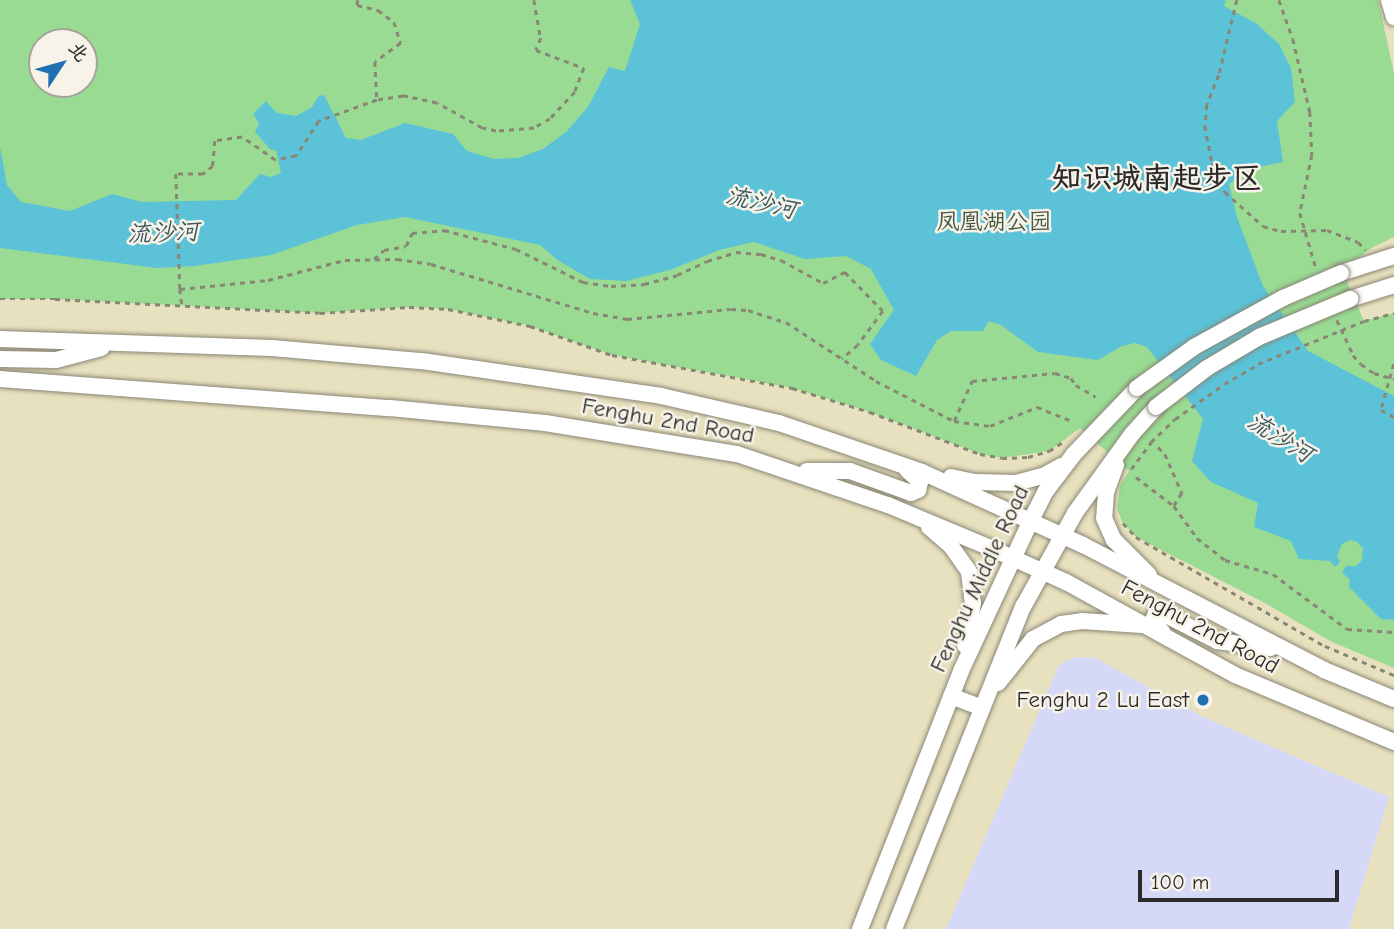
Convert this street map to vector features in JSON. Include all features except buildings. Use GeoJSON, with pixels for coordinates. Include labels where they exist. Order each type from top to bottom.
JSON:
{"type":"FeatureCollection","features":[{"type":"Feature","properties":{"kind":"street"},"geometry":{"type":"LineString","coordinates":[[1390,0],[1394,17]]}},
{"type":"Feature","properties":{"kind":"street","name":"Fenghu Middle Road"},"geometry":{"type":"LineString","coordinates":[[860,929],[961,671],[1031,520],[1082,435],[1137,388],[1194,346],[1283,298],[1341,273],[1394,256]]}},
{"type":"Feature","properties":{"kind":"street"},"geometry":{"type":"LineString","coordinates":[[894,929],[984,702],[1041,572],[1061,535],[1122,447],[1156,407],[1207,368],[1259,337],[1350,299],[1394,285]]}},
{"type":"Feature","properties":{"kind":"street","name":"Fenghu 2nd Road"},"geometry":{"type":"LineString","coordinates":[[0,339],[272,348],[484,368],[661,396],[721,409],[812,433],[922,471],[1031,520],[1283,650],[1394,699]]}},
{"type":"Feature","properties":{"kind":"street"},"geometry":{"type":"LineString","coordinates":[[0,359],[56,360],[120,344]]}},
{"type":"Feature","properties":{"kind":"street","name":"Fenghu 2nd Road"},"geometry":{"type":"LineString","coordinates":[[1,379],[390,408],[545,424],[737,454],[916,516],[1013,558],[1148,625],[1172,643],[1310,709],[1394,743]]}},
{"type":"Feature","properties":{"kind":"street"},"geometry":{"type":"LineString","coordinates":[[922,471],[974,482],[1016,483],[1058,469],[1068,461],[1082,435]]}},
{"type":"Feature","properties":{"kind":"street"},"geometry":{"type":"LineString","coordinates":[[1122,447],[1106,492],[1104,518],[1114,540],[1165,589]]}},
{"type":"Feature","properties":{"kind":"street"},"geometry":{"type":"LineString","coordinates":[[791,471],[850,471],[905,491],[918,490],[920,482],[917,477],[898,463]]}},
{"type":"Feature","properties":{"kind":"street"},"geometry":{"type":"LineString","coordinates":[[916,516],[951,546],[969,572],[973,603],[961,671]]}},
{"type":"Feature","properties":{"kind":"street"},"geometry":{"type":"LineString","coordinates":[[1172,643],[1153,621],[1156,613],[1217,641],[1283,650]]}},
{"type":"Feature","properties":{"kind":"street"},"geometry":{"type":"LineString","coordinates":[[984,702],[1033,639],[1046,630],[1082,621],[1148,625]]}},
{"type":"Feature","properties":{"kind":"street"},"geometry":{"type":"LineString","coordinates":[[951,696],[984,702]]}},
{"type":"Feature","properties":{"kind":"path"},"geometry":{"type":"LineString","coordinates":[[358,0],[357,5],[378,10],[394,22],[401,43],[375,62],[377,100]]}},
{"type":"Feature","properties":{"kind":"path"},"geometry":{"type":"LineString","coordinates":[[182,306],[176,174],[203,174],[213,166],[215,141],[242,137],[275,160],[296,156],[319,121],[377,100],[402,96],[429,101],[482,128],[496,131],[534,128],[550,119],[575,92],[584,68],[536,50],[541,38],[534,0]]}},
{"type":"Feature","properties":{"kind":"path"},"geometry":{"type":"LineString","coordinates":[[1279,0],[1293,39],[1310,112],[1312,155],[1300,214],[1320,277]]}},
{"type":"Feature","properties":{"kind":"path"},"geometry":{"type":"LineString","coordinates":[[1237,1],[1216,84],[1207,105],[1205,126],[1210,155],[1225,192],[1263,226],[1327,230],[1346,236],[1371,254]]}},
{"type":"Feature","properties":{"kind":"path"},"geometry":{"type":"LineString","coordinates":[[374,259],[384,250],[406,246],[412,233],[444,230],[516,249],[583,282],[611,286],[655,281],[736,252],[761,254],[781,260],[823,283],[845,272],[883,311],[858,345],[842,359]]}},
{"type":"Feature","properties":{"kind":"path"},"geometry":{"type":"LineString","coordinates":[[180,289],[268,280],[345,260],[374,259],[431,264],[549,301],[627,319],[731,309],[765,313],[786,322],[884,386],[954,421],[990,426],[1037,407],[1072,421]]}},
{"type":"Feature","properties":{"kind":"path"},"geometry":{"type":"LineString","coordinates":[[0,299],[55,299],[320,313],[409,307],[448,309],[530,326],[612,355],[792,388],[870,412],[991,456],[1028,457],[1049,451],[1082,435]]}},
{"type":"Feature","properties":{"kind":"path"},"geometry":{"type":"LineString","coordinates":[[1334,313],[1353,355],[1374,373],[1394,379]]}},
{"type":"Feature","properties":{"kind":"path"},"geometry":{"type":"LineString","coordinates":[[1129,471],[1151,442],[1175,419],[1224,384],[1258,364],[1364,321],[1394,313]]}},
{"type":"Feature","properties":{"kind":"path"},"geometry":{"type":"LineString","coordinates":[[1394,364],[1381,410],[1394,417]]}},
{"type":"Feature","properties":{"kind":"path"},"geometry":{"type":"LineString","coordinates":[[954,421],[972,380],[1055,373],[1071,378],[1076,385],[1096,397]]}},
{"type":"Feature","properties":{"kind":"path"},"geometry":{"type":"LineString","coordinates":[[1158,447],[1165,454],[1182,493],[1174,506]]}},
{"type":"Feature","properties":{"kind":"path"},"geometry":{"type":"LineString","coordinates":[[1136,477],[1174,506],[1197,538],[1225,559],[1273,574],[1347,629],[1394,632]]}},
{"type":"Feature","properties":{"kind":"path"},"geometry":{"type":"LineString","coordinates":[[1120,516],[1136,537],[1325,646],[1394,675]]}},
{"type":"Feature","properties":{"kind":"shaded area"},"geometry":{"type":"Polygon","coordinates":[[[1075,657],[1096,658],[1201,716],[1389,797],[1349,929],[946,929],[1059,665],[1075,657]]]}},
{"type":"Feature","properties":{"kind":"green space","name":"凤凰湖公园"},"geometry":{"type":"Polygon","coordinates":[[[0,0],[1378,0],[1394,73],[1394,237],[1373,247],[1342,270],[1364,321],[1394,313],[1394,668],[1330,641],[1263,602],[1136,537],[1123,523],[1117,509],[1120,486],[1129,471],[1080,428],[1049,451],[1002,458],[980,454],[870,412],[792,388],[612,355],[530,326],[448,309],[409,307],[320,313],[55,299],[0,299],[0,0]]]}},
{"type":"Feature","properties":{"kind":"water","name":"流沙河"},"geometry":{"type":"Polygon","coordinates":[[[630,0],[1226,0],[1224,6],[1257,24],[1279,44],[1291,68],[1295,102],[1277,121],[1283,162],[1250,169],[1229,184],[1237,217],[1263,286],[1308,351],[1394,396],[1394,620],[1381,619],[1349,587],[1350,580],[1342,572],[1346,566],[1356,566],[1362,560],[1363,548],[1357,542],[1350,540],[1342,544],[1337,556],[1340,562],[1335,567],[1330,561],[1299,559],[1291,541],[1254,527],[1258,503],[1211,482],[1192,461],[1203,419],[1147,347],[1135,343],[1122,346],[1098,360],[1038,352],[1001,325],[989,321],[983,331],[951,331],[937,340],[916,376],[881,360],[870,344],[894,310],[871,269],[846,256],[805,259],[754,242],[719,250],[670,270],[626,281],[590,279],[559,261],[540,245],[405,217],[357,225],[271,255],[195,266],[157,268],[0,248],[0,147],[7,185],[21,202],[70,211],[112,194],[142,202],[236,200],[260,174],[271,177],[281,173],[276,150],[271,150],[255,132],[259,123],[253,114],[266,101],[277,113],[296,116],[311,108],[319,96],[324,95],[346,138],[361,140],[405,123],[453,134],[467,151],[494,159],[518,158],[543,149],[566,132],[588,107],[609,67],[625,71],[640,24],[630,0]]]}},
{"type":"Feature","properties":{"kind":"place","name":"Fenghu 2 Lu East"},"geometry":{"type":"Point","coordinates":[1203,700]}},
{"type":"Feature","properties":{"kind":"district","name":"知识城南起步区"},"geometry":{"type":"Point","coordinates":[1157,179]}}]}
